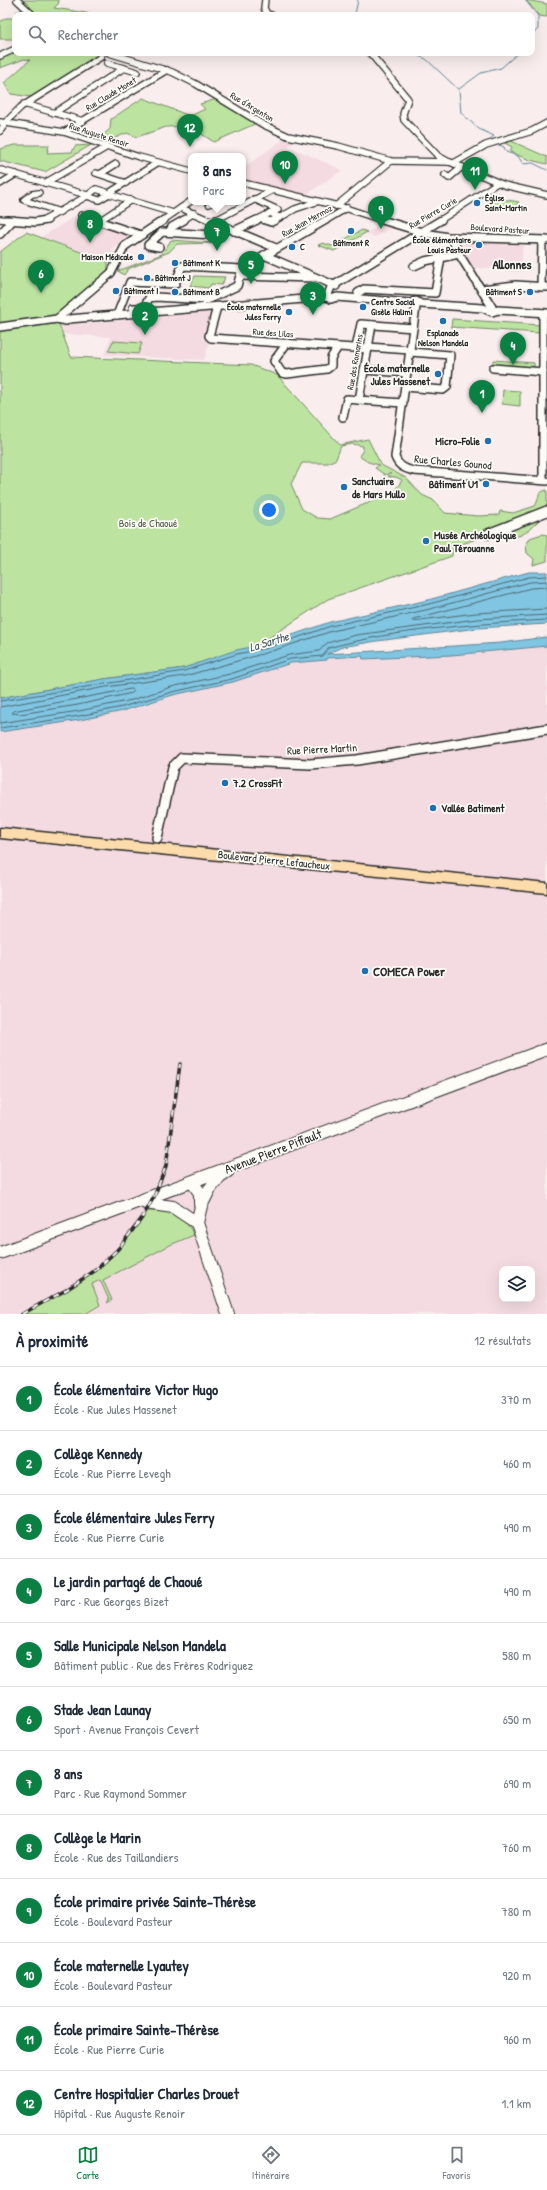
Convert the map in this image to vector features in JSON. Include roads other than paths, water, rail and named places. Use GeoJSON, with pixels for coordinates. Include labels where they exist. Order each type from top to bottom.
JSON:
{"type":"FeatureCollection","features":[{"type":"Feature","properties":{"kind":"main road","name":"Boulevard Pierre Lefaucheux"},"geometry":{"type":"LineString","coordinates":[[0,826],[547,881]]}},
{"type":"Feature","properties":{"kind":"main road","name":"Boulevard Pierre Lefaucheux"},"geometry":{"type":"LineString","coordinates":[[0,833],[547,888]]}},
{"type":"Feature","properties":{"kind":"street"},"geometry":{"type":"LineString","coordinates":[[18,0],[30,12]]}},
{"type":"Feature","properties":{"kind":"street"},"geometry":{"type":"LineString","coordinates":[[265,0],[264,8],[266,12]]}},
{"type":"Feature","properties":{"kind":"street"},"geometry":{"type":"LineString","coordinates":[[0,56],[12,50]]}},
{"type":"Feature","properties":{"kind":"street","name":"Rue d'Argenton"},"geometry":{"type":"LineString","coordinates":[[119,56],[168,70],[188,79],[280,133],[338,146],[391,161],[452,163]]}},
{"type":"Feature","properties":{"kind":"street"},"geometry":{"type":"LineString","coordinates":[[373,56],[408,99],[404,120],[438,156],[497,183],[547,194]]}},
{"type":"Feature","properties":{"kind":"street"},"geometry":{"type":"LineString","coordinates":[[0,131],[4,122],[24,104],[101,57]]}},
{"type":"Feature","properties":{"kind":"street"},"geometry":{"type":"LineString","coordinates":[[107,63],[138,72]]}},
{"type":"Feature","properties":{"kind":"street"},"geometry":{"type":"LineString","coordinates":[[54,113],[124,68]]}},
{"type":"Feature","properties":{"kind":"street","name":"Rue Claude Monet"},"geometry":{"type":"LineString","coordinates":[[64,132],[168,70]]}},
{"type":"Feature","properties":{"kind":"street"},"geometry":{"type":"LineString","coordinates":[[24,104],[83,121]]}},
{"type":"Feature","properties":{"kind":"street","name":"Rue Auguste Renoir"},"geometry":{"type":"LineString","coordinates":[[4,122],[64,132],[157,163],[188,170]]}},
{"type":"Feature","properties":{"kind":"street"},"geometry":{"type":"LineString","coordinates":[[452,163],[486,145],[532,130],[547,123]]}},
{"type":"Feature","properties":{"kind":"street"},"geometry":{"type":"LineString","coordinates":[[45,183],[107,147]]}},
{"type":"Feature","properties":{"kind":"street"},"geometry":{"type":"LineString","coordinates":[[336,206],[391,161]]}},
{"type":"Feature","properties":{"kind":"street"},"geometry":{"type":"LineString","coordinates":[[109,194],[157,163]]}},
{"type":"Feature","properties":{"kind":"street"},"geometry":{"type":"LineString","coordinates":[[116,164],[98,173],[126,182]]}},
{"type":"Feature","properties":{"kind":"street"},"geometry":{"type":"LineString","coordinates":[[445,175],[449,178],[462,167]]}},
{"type":"Feature","properties":{"kind":"street"},"geometry":{"type":"LineString","coordinates":[[1,170],[87,196]]}},
{"type":"Feature","properties":{"kind":"street"},"geometry":{"type":"LineString","coordinates":[[0,184],[16,174]]}},
{"type":"Feature","properties":{"kind":"street","name":"Rue Pierre Curie"},"geometry":{"type":"LineString","coordinates":[[335,285],[420,231],[464,206],[497,183]]}},
{"type":"Feature","properties":{"kind":"street","name":"Boulevard Pasteur"},"geometry":{"type":"LineString","coordinates":[[246,184],[347,208],[420,231],[451,237],[545,243]]}},
{"type":"Feature","properties":{"kind":"street"},"geometry":{"type":"LineString","coordinates":[[0,219],[40,222],[60,212],[96,189],[173,213]]}},
{"type":"Feature","properties":{"kind":"street"},"geometry":{"type":"LineString","coordinates":[[246,203],[271,191]]}},
{"type":"Feature","properties":{"kind":"street"},"geometry":{"type":"LineString","coordinates":[[39,193],[32,194],[24,200],[60,212]]}},
{"type":"Feature","properties":{"kind":"street"},"geometry":{"type":"LineString","coordinates":[[159,247],[148,245],[160,232],[213,235],[215,232],[232,230],[278,210],[254,199]]}},
{"type":"Feature","properties":{"kind":"street"},"geometry":{"type":"LineString","coordinates":[[98,221],[131,200]]}},
{"type":"Feature","properties":{"kind":"street"},"geometry":{"type":"LineString","coordinates":[[261,218],[271,222],[279,217],[317,202]]}},
{"type":"Feature","properties":{"kind":"street"},"geometry":{"type":"LineString","coordinates":[[63,318],[111,273],[125,246],[188,203]]}},
{"type":"Feature","properties":{"kind":"street"},"geometry":{"type":"LineString","coordinates":[[213,221],[243,205]]}},
{"type":"Feature","properties":{"kind":"street"},"geometry":{"type":"LineString","coordinates":[[181,208],[276,248]]}},
{"type":"Feature","properties":{"kind":"street","name":"Rue Jean Mermoz"},"geometry":{"type":"LineString","coordinates":[[241,273],[264,255],[347,208]]}},
{"type":"Feature","properties":{"kind":"street"},"geometry":{"type":"LineString","coordinates":[[169,232],[172,227],[194,213]]}},
{"type":"Feature","properties":{"kind":"street"},"geometry":{"type":"LineString","coordinates":[[270,213],[279,217]]}},
{"type":"Feature","properties":{"kind":"street"},"geometry":{"type":"LineString","coordinates":[[81,215],[141,235]]}},
{"type":"Feature","properties":{"kind":"street"},"geometry":{"type":"LineString","coordinates":[[0,234],[13,220]]}},
{"type":"Feature","properties":{"kind":"street"},"geometry":{"type":"LineString","coordinates":[[451,237],[459,254],[493,309]]}},
{"type":"Feature","properties":{"kind":"street"},"geometry":{"type":"LineString","coordinates":[[482,289],[516,286],[544,287],[545,243]]}},
{"type":"Feature","properties":{"kind":"street"},"geometry":{"type":"LineString","coordinates":[[414,266],[425,260],[459,254]]}},
{"type":"Feature","properties":{"kind":"street"},"geometry":{"type":"LineString","coordinates":[[264,255],[335,285],[332,295]]}},
{"type":"Feature","properties":{"kind":"street"},"geometry":{"type":"LineString","coordinates":[[358,293],[364,289],[435,293],[441,257]]}},
{"type":"Feature","properties":{"kind":"street"},"geometry":{"type":"LineString","coordinates":[[117,315],[130,282],[175,284],[182,266],[310,279],[315,277]]}},
{"type":"Feature","properties":{"kind":"street"},"geometry":{"type":"LineString","coordinates":[[119,308],[144,308],[149,298],[156,297],[207,300],[237,286],[241,273]]}},
{"type":"Feature","properties":{"kind":"street"},"geometry":{"type":"LineString","coordinates":[[0,327],[63,318],[217,307],[332,295],[416,305],[545,313],[543,361],[545,481]]}},
{"type":"Feature","properties":{"kind":"street","name":"Rue Charles Gounod"},"geometry":{"type":"LineString","coordinates":[[416,305],[395,457],[397,463],[402,467],[414,471],[545,481]]}},
{"type":"Feature","properties":{"kind":"street","name":"Rue des Lilas"},"geometry":{"type":"LineString","coordinates":[[217,307],[210,338],[450,355],[447,387],[443,390],[405,387]]}},
{"type":"Feature","properties":{"kind":"street"},"geometry":{"type":"LineString","coordinates":[[356,348],[360,325],[372,325]]}},
{"type":"Feature","properties":{"kind":"street","name":"Rue des Romarins"},"geometry":{"type":"LineString","coordinates":[[403,403],[359,400],[372,325],[413,328]]}},
{"type":"Feature","properties":{"kind":"street"},"geometry":{"type":"LineString","coordinates":[[287,343],[274,361],[282,373],[287,374],[327,369],[331,366],[331,358],[338,347]]}},
{"type":"Feature","properties":{"kind":"street"},"geometry":{"type":"LineString","coordinates":[[493,368],[544,375]]}},
{"type":"Feature","properties":{"kind":"street"},"geometry":{"type":"LineString","coordinates":[[364,370],[407,373]]}},
{"type":"Feature","properties":{"kind":"street"},"geometry":{"type":"LineString","coordinates":[[344,417],[347,399],[359,400]]}},
{"type":"Feature","properties":{"kind":"street"},"geometry":{"type":"LineString","coordinates":[[488,534],[547,511]]}},
{"type":"Feature","properties":{"kind":"street","name":"Rue Pierre Martin"},"geometry":{"type":"LineString","coordinates":[[157,838],[173,767],[182,758],[318,764],[357,760],[547,729]]}},
{"type":"Feature","properties":{"kind":"street","name":"Avenue Pierre Piffault"},"geometry":{"type":"LineString","coordinates":[[0,1253],[193,1183],[240,1163],[547,1049]]}},
{"type":"Feature","properties":{"kind":"street"},"geometry":{"type":"LineString","coordinates":[[200,1206],[209,1190],[220,1176],[240,1163]]}},
{"type":"Feature","properties":{"kind":"street"},"geometry":{"type":"LineString","coordinates":[[193,1183],[200,1193],[200,1206],[197,1223],[228,1314]]}},
{"type":"Feature","properties":{"kind":"street"},"geometry":{"type":"LineString","coordinates":[[176,1189],[175,1201],[179,1210]]}},
{"type":"Feature","properties":{"kind":"street"},"geometry":{"type":"LineString","coordinates":[[139,1202],[156,1203],[179,1210],[197,1223]]}},
{"type":"Feature","properties":{"kind":"water","name":"La Sarthe"},"geometry":{"type":"Polygon","coordinates":[[[529,572],[547,572],[547,624],[478,628],[377,641],[342,647],[327,654],[501,643],[547,637],[547,646],[452,655],[363,659],[362,656],[327,658],[327,660],[291,663],[233,682],[173,695],[123,711],[80,720],[0,732],[0,698],[104,679],[184,668],[236,650],[266,644],[330,622],[428,600],[529,572]]]}},
{"type":"Feature","properties":{"kind":"waterway"},"geometry":{"type":"LineString","coordinates":[[355,12],[358,0]]}},
{"type":"Feature","properties":{"kind":"waterway"},"geometry":{"type":"LineString","coordinates":[[525,0],[535,12]]}},
{"type":"Feature","properties":{"kind":"waterway"},"geometry":{"type":"LineString","coordinates":[[535,12],[538,16],[538,29],[535,32]]}},
{"type":"Feature","properties":{"kind":"waterway"},"geometry":{"type":"LineString","coordinates":[[418,56],[426,59],[459,90],[461,113],[479,129],[494,136],[490,139],[492,142]]}},
{"type":"Feature","properties":{"kind":"waterway"},"geometry":{"type":"LineString","coordinates":[[459,89],[481,73],[501,68],[515,56]]}},
{"type":"Feature","properties":{"kind":"waterway"},"geometry":{"type":"LineString","coordinates":[[497,144],[504,147],[506,152],[518,156],[523,164],[533,163],[547,170]]}},
{"type":"Feature","properties":{"kind":"railway"},"geometry":{"type":"LineString","coordinates":[[22,1314],[66,1290],[96,1270],[118,1249],[142,1218],[154,1197],[166,1166],[180,1064]]}},
{"type":"Feature","properties":{"kind":"place","name":"Centre Hospitalier Charles Drouet"},"geometry":{"type":"Point","coordinates":[190,147]}},
{"type":"Feature","properties":{"kind":"place","name":"École maternelle Lyautey"},"geometry":{"type":"Point","coordinates":[285,184]}},
{"type":"Feature","properties":{"kind":"place","name":"École primaire Sainte-Thérèse"},"geometry":{"type":"Point","coordinates":[475,190]}},
{"type":"Feature","properties":{"kind":"place","name":"Église Saint-Martin"},"geometry":{"type":"Point","coordinates":[477,203]}},
{"type":"Feature","properties":{"kind":"place","name":"École primaire privée Sainte-Thérèse"},"geometry":{"type":"Point","coordinates":[381,229]}},
{"type":"Feature","properties":{"kind":"place","name":"Bâtiment R"},"geometry":{"type":"Point","coordinates":[351,231]}},
{"type":"Feature","properties":{"kind":"place","name":"Collège le Marin"},"geometry":{"type":"Point","coordinates":[90,243]}},
{"type":"Feature","properties":{"kind":"place","name":"École élémentaire Louis Pasteur"},"geometry":{"type":"Point","coordinates":[479,245]}},
{"type":"Feature","properties":{"kind":"place","name":"C"},"geometry":{"type":"Point","coordinates":[292,247]}},
{"type":"Feature","properties":{"kind":"place","name":"8 ans"},"geometry":{"type":"Point","coordinates":[217,251]}},
{"type":"Feature","properties":{"kind":"place","name":"Maison Médicale"},"geometry":{"type":"Point","coordinates":[141,257]}},
{"type":"Feature","properties":{"kind":"place","name":"Bâtiment K"},"geometry":{"type":"Point","coordinates":[175,263]}},
{"type":"Feature","properties":{"kind":"place","name":"Bâtiment J"},"geometry":{"type":"Point","coordinates":[147,278]}},
{"type":"Feature","properties":{"kind":"place","name":"Salle Municipale Nelson Mandela"},"geometry":{"type":"Point","coordinates":[251,284]}},
{"type":"Feature","properties":{"kind":"place","name":"Bâtiment I"},"geometry":{"type":"Point","coordinates":[116,291]}},
{"type":"Feature","properties":{"kind":"place","name":"Bâtiment B"},"geometry":{"type":"Point","coordinates":[175,292]}},
{"type":"Feature","properties":{"kind":"place","name":"Bâtiment S"},"geometry":{"type":"Point","coordinates":[530,292]}},
{"type":"Feature","properties":{"kind":"place","name":"Stade Jean Launay"},"geometry":{"type":"Point","coordinates":[41,293]}},
{"type":"Feature","properties":{"kind":"place","name":"Centre Social Gisèle Halimi"},"geometry":{"type":"Point","coordinates":[363,307]}},
{"type":"Feature","properties":{"kind":"place","name":"École maternelle Jules Ferry"},"geometry":{"type":"Point","coordinates":[289,312]}},
{"type":"Feature","properties":{"kind":"place","name":"École élémentaire Jules Ferry"},"geometry":{"type":"Point","coordinates":[313,315]}},
{"type":"Feature","properties":{"kind":"place","name":"Esplanade Nelson Mandela"},"geometry":{"type":"Point","coordinates":[443,321]}},
{"type":"Feature","properties":{"kind":"place","name":"Collège Kennedy"},"geometry":{"type":"Point","coordinates":[145,335]}},
{"type":"Feature","properties":{"kind":"place","name":"Le jardin partagé de Chaoué"},"geometry":{"type":"Point","coordinates":[513,365]}},
{"type":"Feature","properties":{"kind":"place","name":"École maternelle Jules Massenet"},"geometry":{"type":"Point","coordinates":[438,374]}},
{"type":"Feature","properties":{"kind":"place","name":"École élémentaire Victor Hugo"},"geometry":{"type":"Point","coordinates":[482,413]}},
{"type":"Feature","properties":{"kind":"place","name":"Micro-Folie"},"geometry":{"type":"Point","coordinates":[488,441]}},
{"type":"Feature","properties":{"kind":"place","name":"Bâtiment U1"},"geometry":{"type":"Point","coordinates":[486,484]}},
{"type":"Feature","properties":{"kind":"place","name":"Sanctuaire de Mars Mullo"},"geometry":{"type":"Point","coordinates":[344,487]}},
{"type":"Feature","properties":{"kind":"place","name":"Musée Archéologique Paul Térouanne"},"geometry":{"type":"Point","coordinates":[426,541]}},
{"type":"Feature","properties":{"kind":"place","name":"7.2 CrossFit"},"geometry":{"type":"Point","coordinates":[225,783]}},
{"type":"Feature","properties":{"kind":"place","name":"Vallée Batiment"},"geometry":{"type":"Point","coordinates":[433,808]}},
{"type":"Feature","properties":{"kind":"place","name":"COMECA Power"},"geometry":{"type":"Point","coordinates":[365,971]}},
{"type":"Feature","properties":{"kind":"district","name":"Allonnes"},"geometry":{"type":"Point","coordinates":[512,264]}},
{"type":"Feature","properties":{"kind":"park label","name":"Bois de Chaoué"},"geometry":{"type":"Point","coordinates":[148,523]}}]}
